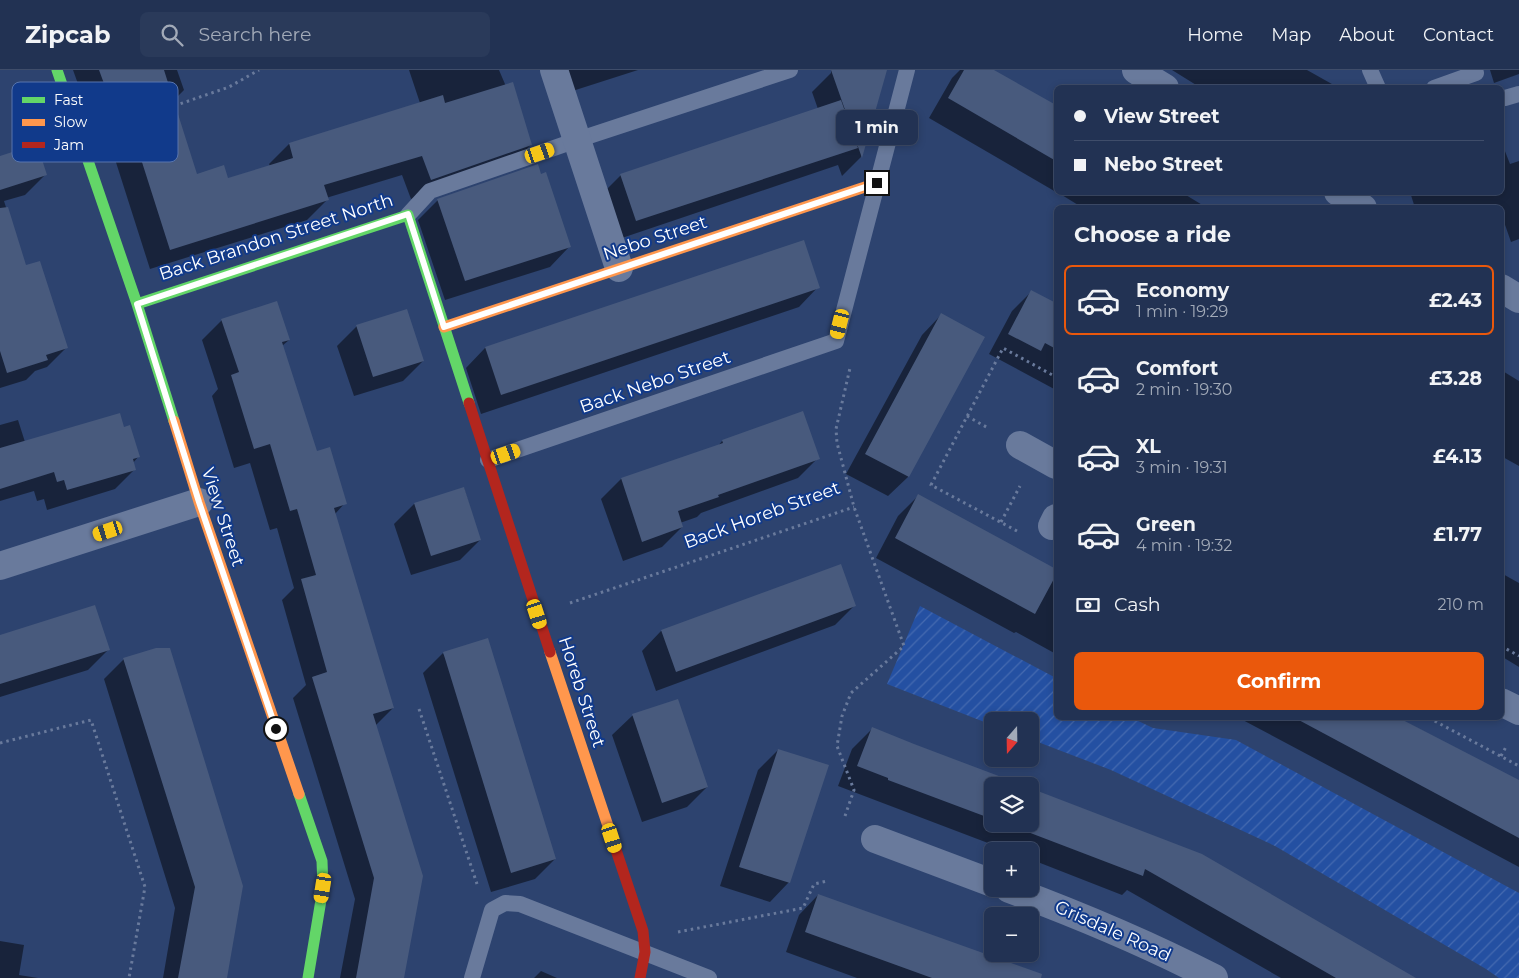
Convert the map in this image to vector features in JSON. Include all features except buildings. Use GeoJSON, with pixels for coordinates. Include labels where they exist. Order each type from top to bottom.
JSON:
{"type":"FeatureCollection","features":[{"type":"Feature","properties":{"kind":"street","name":"View Street"},"geometry":{"type":"LineString","coordinates":[[57,70],[61,82]]}},
{"type":"Feature","properties":{"kind":"street"},"geometry":{"type":"LineString","coordinates":[[554,70],[619,268]]}},
{"type":"Feature","properties":{"kind":"street"},"geometry":{"type":"LineString","coordinates":[[1136,70],[1159,85]]}},
{"type":"Feature","properties":{"kind":"street","name":"View Street"},"geometry":{"type":"LineString","coordinates":[[88,162],[137,304],[199,502],[322,861],[323,888],[308,978]]}},
{"type":"Feature","properties":{"kind":"street","name":"Nebo Street"},"geometry":{"type":"LineString","coordinates":[[444,327],[877,183]]}},
{"type":"Feature","properties":{"kind":"street","name":"Back Brandon Street North"},"geometry":{"type":"LineString","coordinates":[[137,304],[408,214]]}},
{"type":"Feature","properties":{"kind":"street","name":"Horeb Street"},"geometry":{"type":"LineString","coordinates":[[408,214],[645,945]]}},
{"type":"Feature","properties":{"kind":"street"},"geometry":{"type":"LineString","coordinates":[[1504,290],[1519,298]]}},
{"type":"Feature","properties":{"kind":"street"},"geometry":{"type":"LineString","coordinates":[[1020,445],[1054,464]]}},
{"type":"Feature","properties":{"kind":"street"},"geometry":{"type":"LineString","coordinates":[[0,566],[199,502]]}},
{"type":"Feature","properties":{"kind":"street"},"geometry":{"type":"LineString","coordinates":[[1504,704],[1519,711]]}},
{"type":"Feature","properties":{"kind":"street"},"geometry":{"type":"LineString","coordinates":[[875,839],[984,879]]}},
{"type":"Feature","properties":{"kind":"street","name":"Grisdale Road"},"geometry":{"type":"LineString","coordinates":[[1032,897],[1158,950],[1214,978]]}},
{"type":"Feature","properties":{"kind":"street"},"geometry":{"type":"LineString","coordinates":[[640,978],[645,945]]}},
{"type":"Feature","properties":{"kind":"lane","name":"Back Brandon Street North"},"geometry":{"type":"LineString","coordinates":[[408,214],[430,191],[577,140],[790,70]]}},
{"type":"Feature","properties":{"kind":"lane"},"geometry":{"type":"LineString","coordinates":[[836,341],[907,70]]}},
{"type":"Feature","properties":{"kind":"lane"},"geometry":{"type":"LineString","coordinates":[[1370,70],[1377,85]]}},
{"type":"Feature","properties":{"kind":"lane"},"geometry":{"type":"LineString","coordinates":[[1442,85],[1476,73],[1475,70]]}},
{"type":"Feature","properties":{"kind":"lane","name":"Back Nebo Street"},"geometry":{"type":"LineString","coordinates":[[488,460],[836,341]]}},
{"type":"Feature","properties":{"kind":"lane"},"geometry":{"type":"LineString","coordinates":[[472,978],[492,910],[505,903],[520,904],[645,945],[709,978]]}},
{"type":"Feature","properties":{"kind":"path"},"geometry":{"type":"LineString","coordinates":[[178,104],[229,87],[259,70]]}},
{"type":"Feature","properties":{"kind":"path","name":"Back Horeb Street"},"geometry":{"type":"LineString","coordinates":[[537,614],[854,507],[837,443],[836,429],[853,358],[836,341]]}},
{"type":"Feature","properties":{"kind":"path"},"geometry":{"type":"LineString","coordinates":[[845,818],[854,790],[837,746],[842,716],[851,693],[904,646],[854,507]]}},
{"type":"Feature","properties":{"kind":"path"},"geometry":{"type":"LineString","coordinates":[[1504,648],[1519,656]]}},
{"type":"Feature","properties":{"kind":"path"},"geometry":{"type":"LineString","coordinates":[[418,709],[480,892],[492,910]]}},
{"type":"Feature","properties":{"kind":"path"},"geometry":{"type":"LineString","coordinates":[[0,743],[91,720],[145,886],[129,978]]}},
{"type":"Feature","properties":{"kind":"path"},"geometry":{"type":"LineString","coordinates":[[1433,720],[1519,766]]}},
{"type":"Feature","properties":{"kind":"path"},"geometry":{"type":"LineString","coordinates":[[645,945],[803,908],[814,884],[827,882]]}},
{"type":"Feature","properties":{"kind":"shaded area"},"geometry":{"type":"Polygon","coordinates":[[[920,606],[1054,677],[1054,720],[1136,720],[1153,728],[1236,740],[1519,893],[1519,978],[1499,978],[1275,846],[1111,770],[1039,742],[1039,712],[984,712],[984,722],[887,684],[920,606]]]}},
{"type":"Feature","properties":{"kind":"traffic: fast"},"geometry":{"type":"LineString","coordinates":[[57,70],[61,82]]}},
{"type":"Feature","properties":{"kind":"traffic: fast"},"geometry":{"type":"LineString","coordinates":[[88,162],[137,304],[174,421]]}},
{"type":"Feature","properties":{"kind":"traffic: fast"},"geometry":{"type":"LineString","coordinates":[[137,304],[408,215],[469,403]]}},
{"type":"Feature","properties":{"kind":"traffic: fast"},"geometry":{"type":"LineString","coordinates":[[299,794],[322,861],[323,888],[308,978]]}},
{"type":"Feature","properties":{"kind":"traffic: slow"},"geometry":{"type":"LineString","coordinates":[[444,327],[877,183]]}},
{"type":"Feature","properties":{"kind":"traffic: slow"},"geometry":{"type":"LineString","coordinates":[[174,421],[199,502],[299,794]]}},
{"type":"Feature","properties":{"kind":"traffic: slow"},"geometry":{"type":"LineString","coordinates":[[550,652],[615,847]]}},
{"type":"Feature","properties":{"kind":"traffic: jam"},"geometry":{"type":"LineString","coordinates":[[469,403],[550,652]]}},
{"type":"Feature","properties":{"kind":"traffic: jam"},"geometry":{"type":"LineString","coordinates":[[615,847],[643,931],[645,952],[640,978]]}},
{"type":"Feature","properties":{"kind":"route"},"geometry":{"type":"LineString","coordinates":[[276,729],[199,502],[137,304],[408,214],[444,327],[877,183]]}}]}
